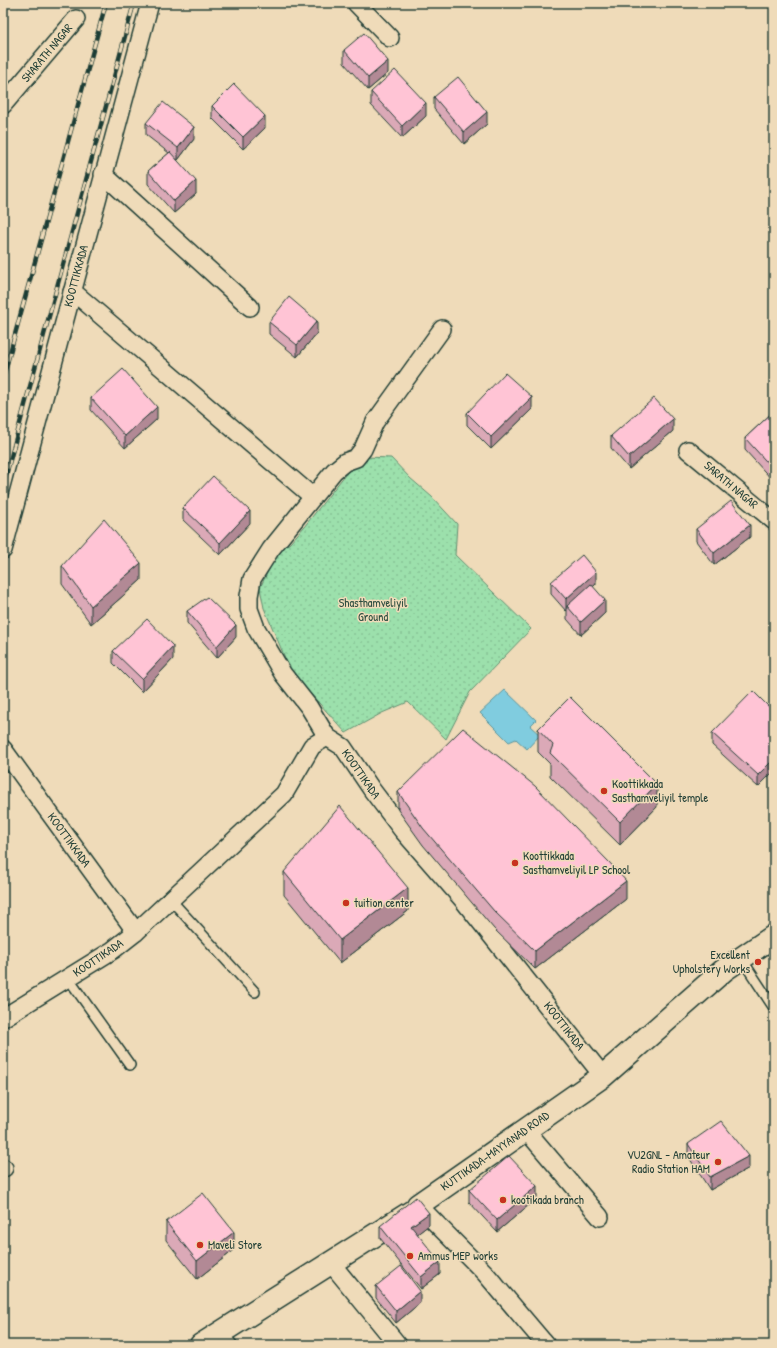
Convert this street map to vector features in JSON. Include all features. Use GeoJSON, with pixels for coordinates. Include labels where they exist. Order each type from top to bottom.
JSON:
{"type":"FeatureCollection","features":[{"type":"Feature","properties":{"kind":"main road","name":"KUTTIKADA-MAYYANAD ROAD"},"geometry":{"type":"LineString","coordinates":[[200,1345],[227,1338],[331,1263],[416,1209],[418,1205],[603,1076],[724,970],[774,936]]}},
{"type":"Feature","properties":{"kind":"street","name":"KOOTTIKKADA"},"geometry":{"type":"LineString","coordinates":[[3,550],[150,3]]}},
{"type":"Feature","properties":{"kind":"street"},"geometry":{"type":"LineString","coordinates":[[356,3],[390,38]]}},
{"type":"Feature","properties":{"kind":"street","name":"SHARATH NAGAR"},"geometry":{"type":"LineString","coordinates":[[3,105],[76,19]]}},
{"type":"Feature","properties":{"kind":"street"},"geometry":{"type":"LineString","coordinates":[[103,174],[250,307]]}},
{"type":"Feature","properties":{"kind":"street"},"geometry":{"type":"LineString","coordinates":[[72,292],[313,497]]}},
{"type":"Feature","properties":{"kind":"street"},"geometry":{"type":"LineString","coordinates":[[326,738],[308,707],[280,669],[256,628],[249,609],[249,596],[252,579],[271,549],[334,471],[345,462],[356,458],[363,449],[375,422],[442,329]]}},
{"type":"Feature","properties":{"kind":"street","name":"SARATH NAGAR"},"geometry":{"type":"LineString","coordinates":[[688,450],[774,521]]}},
{"type":"Feature","properties":{"kind":"street","name":"KOOTTIKADA"},"geometry":{"type":"LineString","coordinates":[[3,1018],[113,950],[136,932],[284,794],[312,746],[326,738],[343,747],[402,831],[464,900],[603,1076]]}},
{"type":"Feature","properties":{"kind":"street","name":"KOOTTIKKADA"},"geometry":{"type":"LineString","coordinates":[[3,749],[136,932]]}},
{"type":"Feature","properties":{"kind":"street"},"geometry":{"type":"LineString","coordinates":[[526,1130],[600,1217]]}},
{"type":"Feature","properties":{"kind":"street"},"geometry":{"type":"LineString","coordinates":[[418,1205],[485,1273],[546,1345]]}},
{"type":"Feature","properties":{"kind":"street"},"geometry":{"type":"LineString","coordinates":[[331,1263],[398,1345]]}},
{"type":"Feature","properties":{"kind":"lane"},"geometry":{"type":"LineString","coordinates":[[170,899],[255,992]]}},
{"type":"Feature","properties":{"kind":"lane"},"geometry":{"type":"LineString","coordinates":[[741,958],[774,1008]]}},
{"type":"Feature","properties":{"kind":"lane"},"geometry":{"type":"LineString","coordinates":[[68,978],[130,1065]]}},
{"type":"Feature","properties":{"kind":"green space","name":"Shasthamveliyil Ground"},"geometry":{"type":"Polygon","coordinates":[[[366,457],[391,458],[410,478],[432,497],[457,524],[455,555],[531,629],[470,692],[446,739],[408,702],[382,713],[346,733],[291,672],[264,608],[260,588],[277,552],[290,543],[349,470],[366,457]]]}},
{"type":"Feature","properties":{"kind":"water"},"geometry":{"type":"Polygon","coordinates":[[[505,690],[536,720],[530,726],[540,735],[527,749],[516,739],[509,742],[480,713],[505,690]]]}},
{"type":"Feature","properties":{"kind":"building"},"geometry":{"type":"Polygon","coordinates":[[[364,33],[388,61],[368,78],[344,50],[364,33]]]}},
{"type":"Feature","properties":{"kind":"building"},"geometry":{"type":"Polygon","coordinates":[[[395,70],[426,103],[402,126],[371,92],[395,70]]]}},
{"type":"Feature","properties":{"kind":"building"},"geometry":{"type":"Polygon","coordinates":[[[458,77],[487,112],[464,132],[434,97],[458,77]]]}},
{"type":"Feature","properties":{"kind":"building"},"geometry":{"type":"Polygon","coordinates":[[[234,84],[265,116],[243,137],[212,106],[234,84]]]}},
{"type":"Feature","properties":{"kind":"building"},"geometry":{"type":"Polygon","coordinates":[[[163,102],[194,127],[178,148],[146,123],[163,102]]]}},
{"type":"Feature","properties":{"kind":"building"},"geometry":{"type":"Polygon","coordinates":[[[170,152],[196,181],[174,201],[148,171],[170,152]]]}},
{"type":"Feature","properties":{"kind":"building"},"geometry":{"type":"Polygon","coordinates":[[[289,297],[317,321],[297,345],[269,322],[289,297]]]}},
{"type":"Feature","properties":{"kind":"building"},"geometry":{"type":"Polygon","coordinates":[[[123,369],[157,407],[125,436],[91,398],[123,369]]]}},
{"type":"Feature","properties":{"kind":"building"},"geometry":{"type":"Polygon","coordinates":[[[505,373],[532,397],[491,437],[467,413],[505,373]]]}},
{"type":"Feature","properties":{"kind":"building"},"geometry":{"type":"Polygon","coordinates":[[[654,398],[673,419],[629,457],[611,436],[654,398]]]}},
{"type":"Feature","properties":{"kind":"building"},"geometry":{"type":"Polygon","coordinates":[[[774,411],[774,470],[745,438],[774,411]]]}},
{"type":"Feature","properties":{"kind":"building"},"geometry":{"type":"Polygon","coordinates":[[[213,476],[250,511],[220,543],[183,508],[213,476]]]}},
{"type":"Feature","properties":{"kind":"building"},"geometry":{"type":"Polygon","coordinates":[[[731,501],[750,525],[714,553],[696,529],[731,501]]]}},
{"type":"Feature","properties":{"kind":"building"},"geometry":{"type":"Polygon","coordinates":[[[104,519],[141,563],[91,606],[62,566],[104,519]]]}},
{"type":"Feature","properties":{"kind":"building"},"geometry":{"type":"Polygon","coordinates":[[[582,555],[596,572],[566,599],[551,582],[582,555]]]}},
{"type":"Feature","properties":{"kind":"building"},"geometry":{"type":"Polygon","coordinates":[[[591,584],[605,600],[581,622],[567,606],[591,584]]]}},
{"type":"Feature","properties":{"kind":"building"},"geometry":{"type":"Polygon","coordinates":[[[207,597],[236,625],[217,646],[187,611],[207,597]]]}},
{"type":"Feature","properties":{"kind":"building"},"geometry":{"type":"Polygon","coordinates":[[[147,619],[173,646],[142,679],[113,651],[147,619]]]}},
{"type":"Feature","properties":{"kind":"building"},"geometry":{"type":"Polygon","coordinates":[[[753,691],[774,712],[774,759],[758,775],[712,733],[753,691]]]}},
{"type":"Feature","properties":{"kind":"building","name":"Koottikkada Sasthamveliyil temple"},"geometry":{"type":"Polygon","coordinates":[[[570,697],[657,784],[620,822],[550,753],[553,745],[538,729],[570,697]]]}},
{"type":"Feature","properties":{"kind":"building","name":"Koottikkada Sasthamveliyil LP School"},"geometry":{"type":"Polygon","coordinates":[[[463,728],[535,786],[626,881],[535,951],[494,911],[423,828],[398,792],[463,728]]]}},
{"type":"Feature","properties":{"kind":"building","name":"tuition center"},"geometry":{"type":"Polygon","coordinates":[[[340,806],[408,888],[340,940],[284,872],[340,806]]]}},
{"type":"Feature","properties":{"kind":"building","name":"VU2GNL - Amateur Radio Station HAM"},"geometry":{"type":"Polygon","coordinates":[[[721,1121],[749,1156],[710,1177],[688,1144],[721,1121]]]}},
{"type":"Feature","properties":{"kind":"building","name":"kootikada branch"},"geometry":{"type":"Polygon","coordinates":[[[509,1156],[537,1186],[497,1220],[469,1190],[509,1156]]]}},
{"type":"Feature","properties":{"kind":"building"},"geometry":{"type":"Polygon","coordinates":[[[203,1193],[234,1232],[197,1261],[166,1222],[203,1193]]]}},
{"type":"Feature","properties":{"kind":"building","name":"Ammus MEP works"},"geometry":{"type":"Polygon","coordinates":[[[416,1197],[429,1213],[411,1226],[440,1262],[421,1277],[380,1226],[416,1197]]]}},
{"type":"Feature","properties":{"kind":"building"},"geometry":{"type":"Polygon","coordinates":[[[401,1266],[420,1291],[396,1311],[376,1286],[401,1266]]]}},
{"type":"Feature","properties":{"kind":"railway"},"geometry":{"type":"LineString","coordinates":[[3,378],[106,3]]}},
{"type":"Feature","properties":{"kind":"railway"},"geometry":{"type":"LineString","coordinates":[[3,486],[134,3]]}},
{"type":"Feature","properties":{"kind":"place","name":"Koottikkada Sasthamveliyil temple"},"geometry":{"type":"Point","coordinates":[604,791]}},
{"type":"Feature","properties":{"kind":"place","name":"Koottikkada Sasthamveliyil LP School"},"geometry":{"type":"Point","coordinates":[515,863]}},
{"type":"Feature","properties":{"kind":"place","name":"tuition center"},"geometry":{"type":"Point","coordinates":[346,903]}},
{"type":"Feature","properties":{"kind":"place","name":"Excellent Upholstery Works"},"geometry":{"type":"Point","coordinates":[758,962]}},
{"type":"Feature","properties":{"kind":"place","name":"VU2GNL - Amateur Radio Station HAM"},"geometry":{"type":"Point","coordinates":[718,1162]}},
{"type":"Feature","properties":{"kind":"place","name":"kootikada branch"},"geometry":{"type":"Point","coordinates":[503,1200]}},
{"type":"Feature","properties":{"kind":"place","name":"Maveli Store"},"geometry":{"type":"Point","coordinates":[200,1245]}},
{"type":"Feature","properties":{"kind":"place","name":"Ammus MEP works"},"geometry":{"type":"Point","coordinates":[410,1256]}}]}
